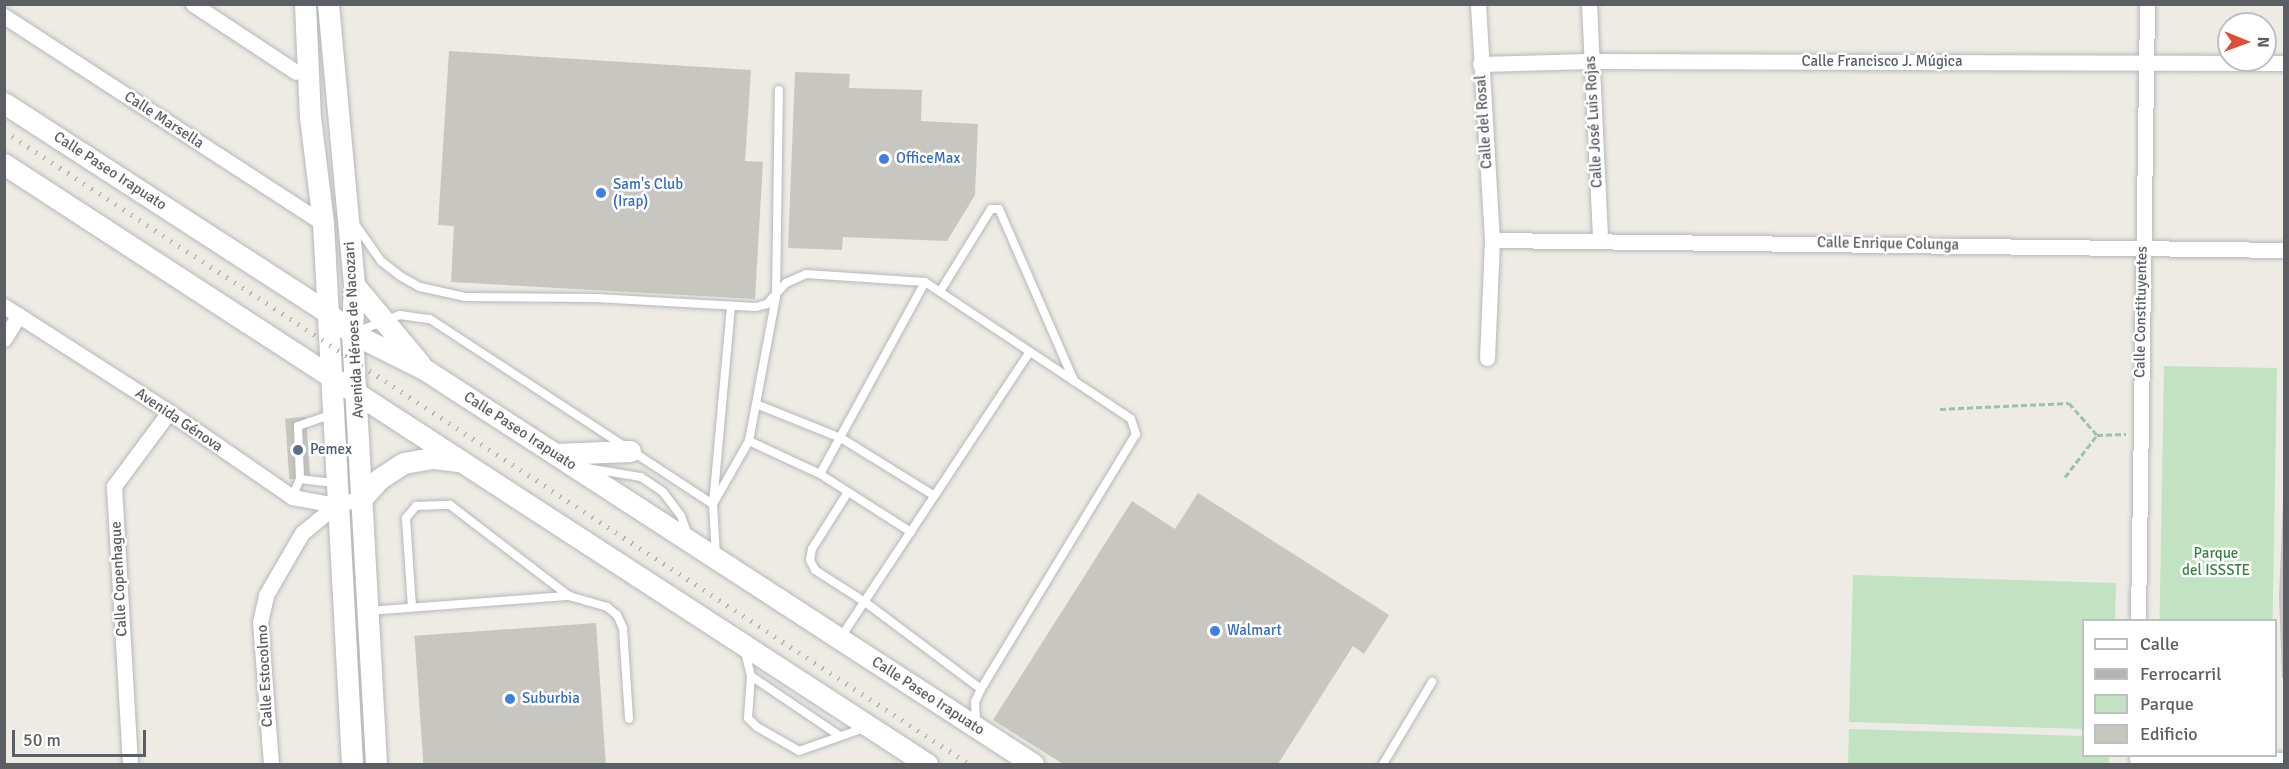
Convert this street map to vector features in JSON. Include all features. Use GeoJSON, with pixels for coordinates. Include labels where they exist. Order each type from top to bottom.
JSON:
{"type":"FeatureCollection","features":[{"type":"Feature","properties":{"kind":"main road","name":"Avenida Héroes de Nacozari"},"geometry":{"type":"LineString","coordinates":[[305,4],[310,117],[323,224],[334,483],[352,765]]}},
{"type":"Feature","properties":{"kind":"main road","name":"Avenida Héroes de Nacozari"},"geometry":{"type":"LineString","coordinates":[[328,4],[354,285],[352,333],[376,765]]}},
{"type":"Feature","properties":{"kind":"main road","name":"Calle Paseo Irapuato"},"geometry":{"type":"LineString","coordinates":[[4,103],[325,311],[352,333],[424,369],[1033,765]]}},
{"type":"Feature","properties":{"kind":"main road"},"geometry":{"type":"LineString","coordinates":[[310,117],[324,149],[334,191],[348,213]]}},
{"type":"Feature","properties":{"kind":"main road"},"geometry":{"type":"LineString","coordinates":[[4,164],[927,765]]}},
{"type":"Feature","properties":{"kind":"main road"},"geometry":{"type":"LineString","coordinates":[[354,285],[424,369]]}},
{"type":"Feature","properties":{"kind":"main road"},"geometry":{"type":"LineString","coordinates":[[555,454],[630,451]]}},
{"type":"Feature","properties":{"kind":"main road"},"geometry":{"type":"LineString","coordinates":[[362,498],[379,479],[404,463],[433,458],[461,461]]}},
{"type":"Feature","properties":{"kind":"street"},"geometry":{"type":"LineString","coordinates":[[193,4],[296,72]]}},
{"type":"Feature","properties":{"kind":"street","name":"Calle del Rosal"},"geometry":{"type":"LineString","coordinates":[[1478,4],[1492,240],[1487,358]]}},
{"type":"Feature","properties":{"kind":"street","name":"Calle José Luis Rojas"},"geometry":{"type":"LineString","coordinates":[[1589,4],[1600,240]]}},
{"type":"Feature","properties":{"kind":"street","name":"Calle Constituyentes"},"geometry":{"type":"LineString","coordinates":[[2138,619],[2147,4]]}},
{"type":"Feature","properties":{"kind":"street","name":"Calle Marsella"},"geometry":{"type":"LineString","coordinates":[[4,16],[323,224]]}},
{"type":"Feature","properties":{"kind":"street","name":"Calle Francisco J. Múgica"},"geometry":{"type":"LineString","coordinates":[[1480,64],[1590,60],[2284,63]]}},
{"type":"Feature","properties":{"kind":"street","name":"Calle Enrique Colunga"},"geometry":{"type":"LineString","coordinates":[[1492,240],[2284,250]]}},
{"type":"Feature","properties":{"kind":"street","name":"Avenida Génova"},"geometry":{"type":"LineString","coordinates":[[4,306],[170,412],[292,497],[336,505],[362,498]]}},
{"type":"Feature","properties":{"kind":"street"},"geometry":{"type":"LineString","coordinates":[[4,339],[19,315]]}},
{"type":"Feature","properties":{"kind":"street","name":"Calle Copenhague"},"geometry":{"type":"LineString","coordinates":[[130,765],[114,486],[170,412]]}},
{"type":"Feature","properties":{"kind":"street","name":"Calle Estocolmo"},"geometry":{"type":"LineString","coordinates":[[271,765],[260,622],[266,595],[302,533],[336,505]]}},
{"type":"Feature","properties":{"kind":"street"},"geometry":{"type":"LineString","coordinates":[[2137,760],[2284,760]]}},
{"type":"Feature","properties":{"kind":"lane"},"geometry":{"type":"LineString","coordinates":[[713,504],[749,441],[776,297],[779,90]]}},
{"type":"Feature","properties":{"kind":"lane"},"geometry":{"type":"LineString","coordinates":[[941,290],[990,209],[999,209],[1074,383]]}},
{"type":"Feature","properties":{"kind":"lane"},"geometry":{"type":"LineString","coordinates":[[348,213],[381,261],[420,287],[441,294],[756,307],[776,297],[786,283],[806,274],[925,282],[941,290],[1029,354],[1131,419],[1136,434],[981,689],[974,715],[977,728]]}},
{"type":"Feature","properties":{"kind":"lane"},"geometry":{"type":"LineString","coordinates":[[820,474],[925,282]]}},
{"type":"Feature","properties":{"kind":"lane"},"geometry":{"type":"LineString","coordinates":[[716,558],[713,504],[731,306]]}},
{"type":"Feature","properties":{"kind":"lane"},"geometry":{"type":"LineString","coordinates":[[352,333],[400,315],[430,320],[713,504]]}},
{"type":"Feature","properties":{"kind":"lane"},"geometry":{"type":"LineString","coordinates":[[840,639],[1029,354]]}},
{"type":"Feature","properties":{"kind":"lane"},"geometry":{"type":"LineString","coordinates":[[756,404],[841,438],[935,496]]}},
{"type":"Feature","properties":{"kind":"lane"},"geometry":{"type":"LineString","coordinates":[[292,497],[300,479],[298,426],[332,414]]}},
{"type":"Feature","properties":{"kind":"lane"},"geometry":{"type":"LineString","coordinates":[[749,441],[820,474],[911,532]]}},
{"type":"Feature","properties":{"kind":"lane"},"geometry":{"type":"LineString","coordinates":[[300,479],[334,483]]}},
{"type":"Feature","properties":{"kind":"lane"},"geometry":{"type":"LineString","coordinates":[[848,492],[812,549],[810,560],[815,570],[865,602],[981,689]]}},
{"type":"Feature","properties":{"kind":"lane"},"geometry":{"type":"LineString","coordinates":[[412,608],[406,518],[416,506],[450,505],[569,596]]}},
{"type":"Feature","properties":{"kind":"lane"},"geometry":{"type":"LineString","coordinates":[[368,611],[569,596],[607,607],[617,615],[622,628],[629,719]]}},
{"type":"Feature","properties":{"kind":"lane"},"geometry":{"type":"LineString","coordinates":[[744,645],[751,676],[748,718],[757,727],[799,750],[868,726]]}},
{"type":"Feature","properties":{"kind":"lane"},"geometry":{"type":"LineString","coordinates":[[751,676],[840,736]]}},
{"type":"Feature","properties":{"kind":"lane"},"geometry":{"type":"LineString","coordinates":[[1383,765],[1432,682]]}},
{"type":"Feature","properties":{"kind":"path"},"geometry":{"type":"LineString","coordinates":[[1941,409],[2069,403],[2097,435]]}},
{"type":"Feature","properties":{"kind":"path"},"geometry":{"type":"LineString","coordinates":[[2097,435],[2140,433]]}},
{"type":"Feature","properties":{"kind":"path"},"geometry":{"type":"LineString","coordinates":[[2065,477],[2097,435]]}},
{"type":"Feature","properties":{"kind":"green space","name":"Parque del ISSSTE"},"geometry":{"type":"Polygon","coordinates":[[[2164,366],[2277,368],[2273,619],[2160,619],[2164,366]]]}},
{"type":"Feature","properties":{"kind":"green space"},"geometry":{"type":"Polygon","coordinates":[[[1853,575],[2116,583],[2115,619],[2082,619],[2082,729],[1849,722],[1853,575]]]}},
{"type":"Feature","properties":{"kind":"green space"},"geometry":{"type":"Polygon","coordinates":[[[1849,729],[2082,736],[2082,757],[2109,757],[2109,764],[1848,764],[1849,729]]]}},
{"type":"Feature","properties":{"kind":"building","name":"Sam's Club (Irap)"},"geometry":{"type":"Polygon","coordinates":[[[449,51],[751,70],[745,161],[763,162],[755,299],[451,282],[454,226],[438,225],[449,51]]]}},
{"type":"Feature","properties":{"kind":"building","name":"OfficeMax"},"geometry":{"type":"Polygon","coordinates":[[[795,72],[850,74],[849,88],[922,90],[921,121],[978,124],[975,195],[947,241],[843,237],[842,250],[788,248],[795,72]]]}},
{"type":"Feature","properties":{"kind":"building","name":"Pemex"},"geometry":{"type":"Polygon","coordinates":[[[306,417],[310,478],[289,479],[285,418],[306,417]]]}},
{"type":"Feature","properties":{"kind":"building","name":"Walmart"},"geometry":{"type":"Polygon","coordinates":[[[1198,493],[1389,615],[1364,654],[1353,646],[1278,764],[1063,764],[993,720],[1132,501],[1175,529],[1198,493]]]}},
{"type":"Feature","properties":{"kind":"building"},"geometry":{"type":"Polygon","coordinates":[[[2283,502],[2284,678],[2282,678],[2279,596],[2283,502]]]}},
{"type":"Feature","properties":{"kind":"building","name":"Suburbia"},"geometry":{"type":"Polygon","coordinates":[[[596,623],[606,764],[423,764],[414,636],[596,623]]]}},
{"type":"Feature","properties":{"kind":"railway"},"geometry":{"type":"LineString","coordinates":[[4,131],[969,764]]}},
{"type":"Feature","properties":{"kind":"place","name":"OfficeMax"},"geometry":{"type":"Point","coordinates":[884,159]}},
{"type":"Feature","properties":{"kind":"place","name":"Sam's Club (Irap)"},"geometry":{"type":"Point","coordinates":[601,193]}},
{"type":"Feature","properties":{"kind":"place","name":"Pemex"},"geometry":{"type":"Point","coordinates":[298,450]}},
{"type":"Feature","properties":{"kind":"place","name":"Walmart"},"geometry":{"type":"Point","coordinates":[1215,631]}},
{"type":"Feature","properties":{"kind":"place","name":"Suburbia"},"geometry":{"type":"Point","coordinates":[510,699]}}]}
